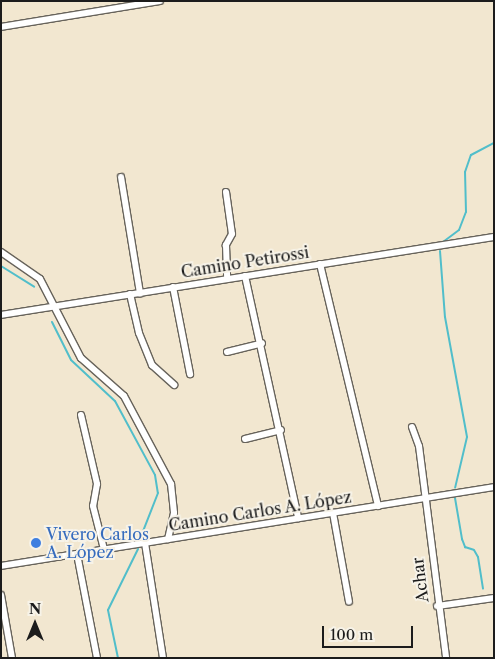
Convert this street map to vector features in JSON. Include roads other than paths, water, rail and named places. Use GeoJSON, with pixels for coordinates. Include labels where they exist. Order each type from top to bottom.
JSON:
{"type":"FeatureCollection","features":[{"type":"Feature","properties":{"kind":"street"},"geometry":{"type":"LineString","coordinates":[[1,26],[160,1]]}},
{"type":"Feature","properties":{"kind":"street"},"geometry":{"type":"LineString","coordinates":[[121,177],[140,293]]}},
{"type":"Feature","properties":{"kind":"street"},"geometry":{"type":"LineString","coordinates":[[226,192],[232,234],[226,245],[227,279]]}},
{"type":"Feature","properties":{"kind":"street","name":"Camino Petirossi"},"geometry":{"type":"LineString","coordinates":[[1,316],[494,237]]}},
{"type":"Feature","properties":{"kind":"street"},"geometry":{"type":"LineString","coordinates":[[1,252],[40,279],[81,358],[124,396],[171,484],[174,513],[168,539]]}},
{"type":"Feature","properties":{"kind":"street"},"geometry":{"type":"LineString","coordinates":[[320,264],[378,506]]}},
{"type":"Feature","properties":{"kind":"street"},"geometry":{"type":"LineString","coordinates":[[245,276],[262,343],[298,518]]}},
{"type":"Feature","properties":{"kind":"street"},"geometry":{"type":"LineString","coordinates":[[173,288],[190,374]]}},
{"type":"Feature","properties":{"kind":"street"},"geometry":{"type":"LineString","coordinates":[[130,294],[138,333],[152,365],[174,385]]}},
{"type":"Feature","properties":{"kind":"street"},"geometry":{"type":"LineString","coordinates":[[227,352],[262,343]]}},
{"type":"Feature","properties":{"kind":"street"},"geometry":{"type":"LineString","coordinates":[[80,415],[97,484],[93,506],[104,549]]}},
{"type":"Feature","properties":{"kind":"street","name":"Achar"},"geometry":{"type":"LineString","coordinates":[[412,427],[419,446],[437,606],[446,658]]}},
{"type":"Feature","properties":{"kind":"street"},"geometry":{"type":"LineString","coordinates":[[245,439],[281,430]]}},
{"type":"Feature","properties":{"kind":"street","name":"Camino Carlos A. López"},"geometry":{"type":"LineString","coordinates":[[1,566],[494,487]]}},
{"type":"Feature","properties":{"kind":"street"},"geometry":{"type":"LineString","coordinates":[[333,513],[349,602]]}},
{"type":"Feature","properties":{"kind":"street"},"geometry":{"type":"LineString","coordinates":[[145,543],[163,658]]}},
{"type":"Feature","properties":{"kind":"street"},"geometry":{"type":"LineString","coordinates":[[78,554],[97,658]]}},
{"type":"Feature","properties":{"kind":"street"},"geometry":{"type":"LineString","coordinates":[[1,595],[12,658]]}},
{"type":"Feature","properties":{"kind":"street"},"geometry":{"type":"LineString","coordinates":[[437,606],[494,598]]}},
{"type":"Feature","properties":{"kind":"waterway"},"geometry":{"type":"LineString","coordinates":[[443,242],[459,230],[466,212],[465,172],[471,155],[494,143]]}},
{"type":"Feature","properties":{"kind":"waterway"},"geometry":{"type":"LineString","coordinates":[[440,251],[445,317],[467,437],[455,488]]}},
{"type":"Feature","properties":{"kind":"waterway"},"geometry":{"type":"LineString","coordinates":[[1,266],[34,287]]}},
{"type":"Feature","properties":{"kind":"waterway"},"geometry":{"type":"LineString","coordinates":[[52,322],[71,360],[115,401],[155,475],[158,493],[140,539]]}},
{"type":"Feature","properties":{"kind":"waterway"},"geometry":{"type":"LineString","coordinates":[[455,498],[462,539],[465,547],[474,550],[478,557],[483,589]]}},
{"type":"Feature","properties":{"kind":"waterway"},"geometry":{"type":"LineString","coordinates":[[118,658],[108,610],[138,549]]}},
{"type":"Feature","properties":{"kind":"place","name":"Vivero Carlos A. López"},"geometry":{"type":"Point","coordinates":[36,543]}}]}
